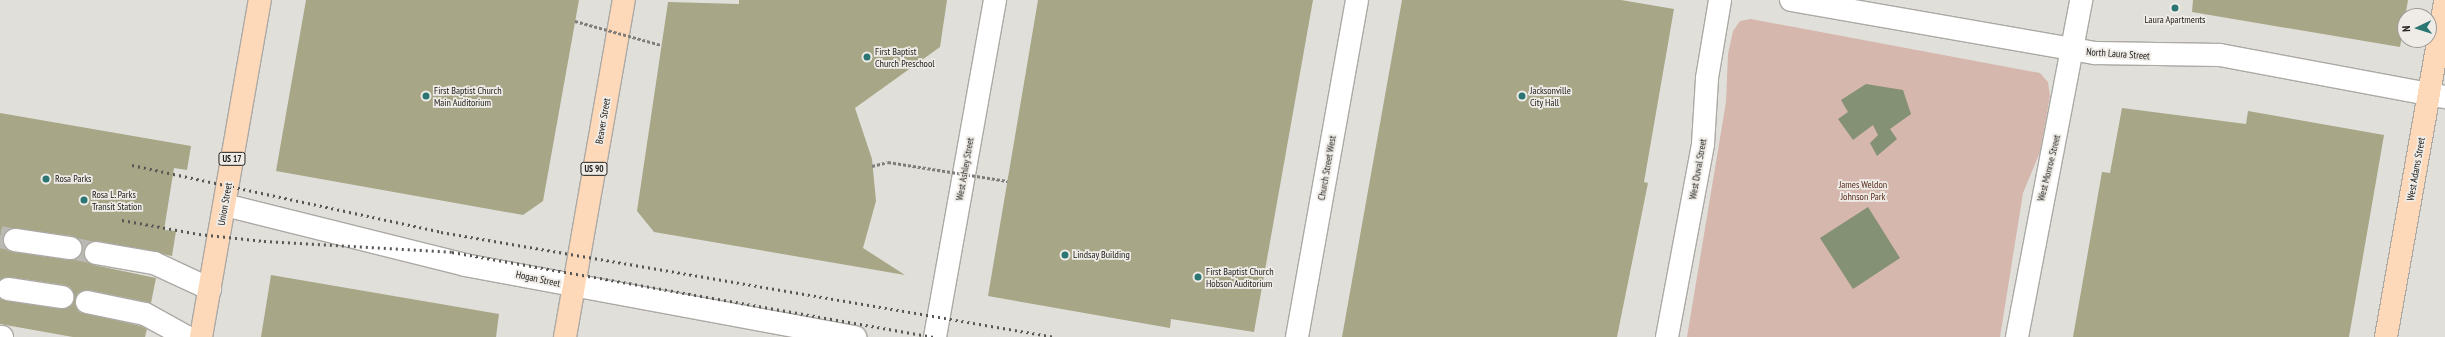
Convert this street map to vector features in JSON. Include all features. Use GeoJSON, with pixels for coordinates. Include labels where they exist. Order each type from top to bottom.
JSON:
{"type":"FeatureCollection","features":[{"type":"Feature","properties":{"kind":"main road","name":"Union Street"},"geometry":{"type":"LineString","coordinates":[[202,337],[260,0]]}},
{"type":"Feature","properties":{"kind":"main road","name":"Beaver Street"},"geometry":{"type":"LineString","coordinates":[[565,337],[624,0]]}},
{"type":"Feature","properties":{"kind":"main road","name":"West Adams Street"},"geometry":{"type":"LineString","coordinates":[[2386,337],[2437,95],[2445,1]]}},
{"type":"Feature","properties":{"kind":"street","name":"West Ashley Street"},"geometry":{"type":"LineString","coordinates":[[935,337],[995,0]]}},
{"type":"Feature","properties":{"kind":"street","name":"Church Street West"},"geometry":{"type":"LineString","coordinates":[[1298,337],[1358,0]]}},
{"type":"Feature","properties":{"kind":"street","name":"West Duval Street"},"geometry":{"type":"LineString","coordinates":[[1667,337],[1703,144],[1707,78],[1720,0]]}},
{"type":"Feature","properties":{"kind":"street","name":"North Laura Street"},"geometry":{"type":"LineString","coordinates":[[1791,0],[2072,50],[2160,57],[2220,55],[2437,95]]}},
{"type":"Feature","properties":{"kind":"street","name":"West Monroe Street"},"geometry":{"type":"LineString","coordinates":[[2016,337],[2035,229],[2081,0]]}},
{"type":"Feature","properties":{"kind":"street","name":"Hogan Street"},"geometry":{"type":"LineString","coordinates":[[225,205],[465,265],[574,287],[855,337]]}},
{"type":"Feature","properties":{"kind":"street"},"geometry":{"type":"LineString","coordinates":[[15,240],[70,248]]}},
{"type":"Feature","properties":{"kind":"street"},"geometry":{"type":"LineString","coordinates":[[96,253],[154,262],[210,289]]}},
{"type":"Feature","properties":{"kind":"street"},"geometry":{"type":"LineString","coordinates":[[8,289],[62,297]]}},
{"type":"Feature","properties":{"kind":"street"},"geometry":{"type":"LineString","coordinates":[[87,302],[145,314],[187,337]]}},
{"type":"Feature","properties":{"kind":"path"},"geometry":{"type":"LineString","coordinates":[[575,21],[661,45]]}},
{"type":"Feature","properties":{"kind":"path"},"geometry":{"type":"LineString","coordinates":[[872,166],[888,162],[1008,181]]}},
{"type":"Feature","properties":{"kind":"green space","name":"James Weldon Johnson Park"},"geometry":{"type":"Polygon","coordinates":[[[1751,19],[2040,73],[2048,82],[2050,96],[2040,152],[2023,193],[2000,337],[1687,337],[1726,102],[1728,54],[1733,31],[1740,21],[1751,19]]]}},
{"type":"Feature","properties":{"kind":"shaded area"},"geometry":{"type":"Polygon","coordinates":[[[1866,84],[1903,90],[1911,114],[1890,129],[1897,139],[1877,156],[1870,143],[1878,135],[1873,125],[1853,140],[1838,119],[1848,112],[1841,100],[1866,84]]]}},
{"type":"Feature","properties":{"kind":"shaded area"},"geometry":{"type":"Polygon","coordinates":[[[1868,207],[1900,258],[1853,289],[1820,238],[1868,207]]]}},
{"type":"Feature","properties":{"kind":"building","name":"First Baptist Church Main Auditorium"},"geometry":{"type":"Polygon","coordinates":[[[306,0],[579,0],[543,201],[523,215],[276,171],[306,0]]]}},
{"type":"Feature","properties":{"kind":"building"},"geometry":{"type":"Polygon","coordinates":[[[739,0],[947,0],[940,47],[855,108],[872,159],[876,201],[863,248],[905,275],[654,232],[637,211],[668,2],[739,4],[739,0]]]}},
{"type":"Feature","properties":{"kind":"building"},"geometry":{"type":"Polygon","coordinates":[[[1038,0],[1313,0],[1254,332],[1171,319],[1170,328],[988,296],[1038,0]]]}},
{"type":"Feature","properties":{"kind":"building","name":"Jacksonville City Hall"},"geometry":{"type":"Polygon","coordinates":[[[1402,0],[1621,0],[1674,9],[1644,182],[1648,183],[1617,337],[1342,337],[1402,0]]]}},
{"type":"Feature","properties":{"kind":"building"},"geometry":{"type":"Polygon","coordinates":[[[2193,0],[2408,0],[2407,8],[2397,8],[2397,46],[2192,12],[2193,0]]]}},
{"type":"Feature","properties":{"kind":"building"},"geometry":{"type":"Polygon","coordinates":[[[2122,108],[2246,124],[2248,111],[2384,135],[2349,337],[2073,337],[2102,172],[2110,173],[2122,108]]]}},
{"type":"Feature","properties":{"kind":"building","name":"Rosa L. Parks Transit Station"},"geometry":{"type":"Polygon","coordinates":[[[0,113],[191,146],[187,170],[174,168],[164,230],[176,231],[172,256],[98,241],[91,241],[84,250],[84,258],[94,265],[156,278],[151,303],[89,290],[78,293],[75,300],[79,312],[141,326],[147,329],[145,337],[73,337],[0,324],[0,299],[61,309],[72,305],[74,298],[70,287],[64,285],[10,277],[0,280],[0,113]],[[11,228],[3,239],[7,250],[13,252],[69,260],[80,256],[82,250],[81,243],[72,236],[11,228]]]}},
{"type":"Feature","properties":{"kind":"building"},"geometry":{"type":"Polygon","coordinates":[[[271,275],[499,314],[496,337],[261,337],[271,275]]]}},
{"type":"Feature","properties":{"kind":"tunnel"},"geometry":{"type":"LineString","coordinates":[[0,237],[15,240]]}},
{"type":"Feature","properties":{"kind":"tunnel"},"geometry":{"type":"LineString","coordinates":[[70,248],[96,253]]}},
{"type":"Feature","properties":{"kind":"railway"},"geometry":{"type":"LineString","coordinates":[[132,165],[441,232],[1055,337]]}},
{"type":"Feature","properties":{"kind":"railway"},"geometry":{"type":"LineString","coordinates":[[122,220],[199,234],[264,241],[452,252],[934,337]]}},
{"type":"Feature","properties":{"kind":"place","name":"Laura Apartments"},"geometry":{"type":"Point","coordinates":[2175,8]}},
{"type":"Feature","properties":{"kind":"place","name":"First Baptist Church Preschool"},"geometry":{"type":"Point","coordinates":[867,57]}},
{"type":"Feature","properties":{"kind":"place","name":"First Baptist Church Main Auditorium"},"geometry":{"type":"Point","coordinates":[426,96]}},
{"type":"Feature","properties":{"kind":"place","name":"Jacksonville City Hall"},"geometry":{"type":"Point","coordinates":[1522,96]}},
{"type":"Feature","properties":{"kind":"place","name":"Rosa Parks"},"geometry":{"type":"Point","coordinates":[46,179]}},
{"type":"Feature","properties":{"kind":"place","name":"Rosa L. Parks Transit Station"},"geometry":{"type":"Point","coordinates":[84,200]}},
{"type":"Feature","properties":{"kind":"place","name":"Lindsay Building"},"geometry":{"type":"Point","coordinates":[1065,255]}},
{"type":"Feature","properties":{"kind":"place","name":"First Baptist Church Hobson Auditorium"},"geometry":{"type":"Point","coordinates":[1198,277]}}]}
